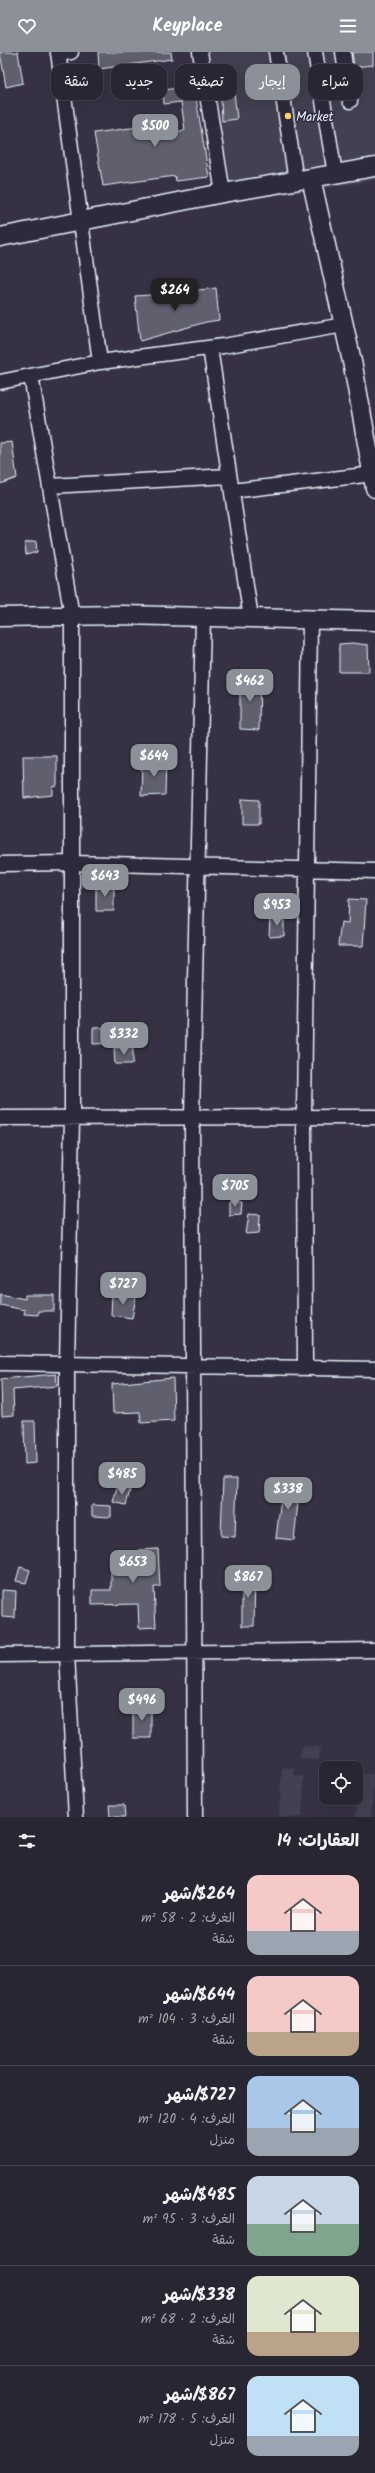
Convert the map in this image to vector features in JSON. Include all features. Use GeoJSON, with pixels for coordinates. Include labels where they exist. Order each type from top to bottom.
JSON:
{"type":"FeatureCollection","features":[{"type":"Feature","properties":{"kind":"street"},"geometry":{"type":"LineString","coordinates":[[200,52],[223,193]]}},
{"type":"Feature","properties":{"kind":"street"},"geometry":{"type":"LineString","coordinates":[[232,491],[374,481],[370,434],[344,325],[304,179],[276,52]]}},
{"type":"Feature","properties":{"kind":"street"},"geometry":{"type":"LineString","coordinates":[[315,52],[335,174]]}},
{"type":"Feature","properties":{"kind":"street"},"geometry":{"type":"LineString","coordinates":[[344,52],[350,101]]}},
{"type":"Feature","properties":{"kind":"street"},"geometry":{"type":"LineString","coordinates":[[62,53],[81,222],[100,362]]}},
{"type":"Feature","properties":{"kind":"street"},"geometry":{"type":"LineString","coordinates":[[0,237],[223,193],[375,167]]}},
{"type":"Feature","properties":{"kind":"street"},"geometry":{"type":"LineString","coordinates":[[0,382],[100,362],[210,348],[344,325]]}},
{"type":"Feature","properties":{"kind":"street"},"geometry":{"type":"LineString","coordinates":[[210,348],[251,618]]}},
{"type":"Feature","properties":{"kind":"street"},"geometry":{"type":"LineString","coordinates":[[31,376],[72,616],[72,1118],[67,1364],[67,1654],[76,1817]]}},
{"type":"Feature","properties":{"kind":"street"},"geometry":{"type":"LineString","coordinates":[[50,486],[229,476]]}},
{"type":"Feature","properties":{"kind":"street"},"geometry":{"type":"LineString","coordinates":[[0,617],[203,617],[375,621]]}},
{"type":"Feature","properties":{"kind":"street"},"geometry":{"type":"LineString","coordinates":[[195,1817],[195,1652],[191,1366],[192,1117],[203,617]]}},
{"type":"Feature","properties":{"kind":"street"},"geometry":{"type":"LineString","coordinates":[[305,1367],[304,1117],[310,619]]}},
{"type":"Feature","properties":{"kind":"street"},"geometry":{"type":"LineString","coordinates":[[0,864],[72,863],[375,871]]}},
{"type":"Feature","properties":{"kind":"street"},"geometry":{"type":"LineString","coordinates":[[0,1118],[375,1117]]}},
{"type":"Feature","properties":{"kind":"street"},"geometry":{"type":"LineString","coordinates":[[0,1363],[375,1368]]}},
{"type":"Feature","properties":{"kind":"street"},"geometry":{"type":"LineString","coordinates":[[0,1655],[375,1650]]}},
{"type":"Feature","properties":{"kind":"shaded area","name":"Market"},"geometry":{"type":"Polygon","coordinates":[[[191,52],[375,52],[375,180],[304,192],[215,203],[199,100],[237,100],[237,64],[193,64],[191,52]]]}},
{"type":"Feature","properties":{"kind":"shaded area"},"geometry":{"type":"Polygon","coordinates":[[[301,1746],[320,1747],[319,1760],[300,1759],[301,1746]]]}},
{"type":"Feature","properties":{"kind":"shaded area"},"geometry":{"type":"Polygon","coordinates":[[[282,1767],[294,1768],[294,1776],[304,1776],[302,1817],[279,1817],[282,1767]]]}},
{"type":"Feature","properties":{"kind":"shaded area"},"geometry":{"type":"Polygon","coordinates":[[[363,1774],[374,1774],[371,1817],[356,1817],[357,1805],[363,1805],[363,1774]]]}},
{"type":"Feature","properties":{"kind":"building"},"geometry":{"type":"Polygon","coordinates":[[[0,52],[18,52],[23,83],[6,87],[0,52]]]}},
{"type":"Feature","properties":{"kind":"building"},"geometry":{"type":"Polygon","coordinates":[[[98,52],[171,52],[172,59],[136,64],[111,64],[111,67],[103,68],[103,64],[99,64],[98,52]]]}},
{"type":"Feature","properties":{"kind":"building"},"geometry":{"type":"Polygon","coordinates":[[[352,52],[373,52],[373,65],[363,66],[363,64],[354,64],[352,52]]]}},
{"type":"Feature","properties":{"kind":"building"},"geometry":{"type":"Polygon","coordinates":[[[175,88],[175,100],[196,100],[209,177],[176,181],[175,176],[103,186],[94,133],[160,124],[162,135],[185,130],[181,102],[164,104],[164,100],[167,100],[167,89],[175,88]]]}},
{"type":"Feature","properties":{"kind":"building"},"geometry":{"type":"Polygon","coordinates":[[[221,100],[235,100],[237,119],[222,121],[221,100]]]}},
{"type":"Feature","properties":{"kind":"building"},"geometry":{"type":"Polygon","coordinates":[[[216,288],[219,320],[206,322],[140,341],[135,296],[151,295],[152,299],[182,292],[216,288]]]}},
{"type":"Feature","properties":{"kind":"building"},"geometry":{"type":"Polygon","coordinates":[[[12,442],[17,478],[0,484],[0,443],[12,442]]]}},
{"type":"Feature","properties":{"kind":"building"},"geometry":{"type":"Polygon","coordinates":[[[36,541],[37,552],[26,555],[25,543],[36,541]]]}},
{"type":"Feature","properties":{"kind":"building"},"geometry":{"type":"Polygon","coordinates":[[[352,643],[368,645],[369,672],[339,672],[339,644],[352,643]]]}},
{"type":"Feature","properties":{"kind":"building"},"geometry":{"type":"Polygon","coordinates":[[[260,676],[259,730],[240,729],[240,678],[260,676]]]}},
{"type":"Feature","properties":{"kind":"building"},"geometry":{"type":"Polygon","coordinates":[[[23,756],[57,756],[57,786],[53,787],[53,795],[24,798],[23,756]]]}},
{"type":"Feature","properties":{"kind":"building"},"geometry":{"type":"Polygon","coordinates":[[[166,761],[165,795],[141,796],[142,762],[166,761]]]}},
{"type":"Feature","properties":{"kind":"building"},"geometry":{"type":"Polygon","coordinates":[[[242,799],[259,800],[259,824],[242,824],[242,799]]]}},
{"type":"Feature","properties":{"kind":"building"},"geometry":{"type":"Polygon","coordinates":[[[96,886],[114,886],[114,911],[96,911],[96,886]]]}},
{"type":"Feature","properties":{"kind":"building"},"geometry":{"type":"Polygon","coordinates":[[[349,899],[366,900],[363,946],[338,946],[341,922],[348,923],[349,899]]]}},
{"type":"Feature","properties":{"kind":"building"},"geometry":{"type":"Polygon","coordinates":[[[270,917],[284,918],[284,936],[269,937],[270,917]]]}},
{"type":"Feature","properties":{"kind":"building"},"geometry":{"type":"Polygon","coordinates":[[[113,1027],[114,1043],[93,1044],[93,1028],[113,1027]]]}},
{"type":"Feature","properties":{"kind":"building"},"geometry":{"type":"Polygon","coordinates":[[[133,1047],[133,1064],[115,1064],[114,1048],[133,1047]]]}},
{"type":"Feature","properties":{"kind":"building"},"geometry":{"type":"Polygon","coordinates":[[[229,1202],[242,1203],[241,1214],[229,1215],[229,1202]]]}},
{"type":"Feature","properties":{"kind":"building"},"geometry":{"type":"Polygon","coordinates":[[[249,1214],[260,1215],[259,1233],[246,1234],[249,1214]]]}},
{"type":"Feature","properties":{"kind":"building"},"geometry":{"type":"Polygon","coordinates":[[[0,1294],[25,1299],[25,1295],[54,1295],[54,1311],[38,1311],[38,1315],[24,1314],[25,1310],[0,1305],[0,1294]]]}},
{"type":"Feature","properties":{"kind":"building"},"geometry":{"type":"Polygon","coordinates":[[[112,1294],[136,1297],[132,1318],[111,1315],[112,1294]]]}},
{"type":"Feature","properties":{"kind":"building"},"geometry":{"type":"Polygon","coordinates":[[[56,1374],[57,1386],[13,1390],[14,1415],[2,1416],[1,1379],[56,1374]]]}},
{"type":"Feature","properties":{"kind":"building"},"geometry":{"type":"Polygon","coordinates":[[[173,1378],[174,1421],[141,1423],[140,1412],[113,1413],[112,1384],[173,1378]]]}},
{"type":"Feature","properties":{"kind":"building"},"geometry":{"type":"Polygon","coordinates":[[[24,1421],[35,1421],[36,1463],[25,1464],[24,1421]]]}},
{"type":"Feature","properties":{"kind":"building"},"geometry":{"type":"Polygon","coordinates":[[[223,1479],[237,1479],[235,1537],[221,1536],[223,1479]]]}},
{"type":"Feature","properties":{"kind":"building"},"geometry":{"type":"Polygon","coordinates":[[[283,1482],[300,1484],[294,1540],[276,1538],[283,1482]]]}},
{"type":"Feature","properties":{"kind":"building"},"geometry":{"type":"Polygon","coordinates":[[[117,1487],[130,1490],[126,1505],[113,1502],[117,1487]]]}},
{"type":"Feature","properties":{"kind":"building"},"geometry":{"type":"Polygon","coordinates":[[[92,1505],[111,1506],[111,1517],[92,1516],[92,1505]]]}},
{"type":"Feature","properties":{"kind":"building"},"geometry":{"type":"Polygon","coordinates":[[[158,1549],[160,1587],[154,1587],[156,1627],[139,1628],[138,1604],[92,1605],[92,1590],[111,1590],[111,1555],[139,1554],[139,1550],[158,1549]]]}},
{"type":"Feature","properties":{"kind":"building"},"geometry":{"type":"Polygon","coordinates":[[[20,1567],[30,1570],[26,1583],[16,1581],[20,1567]]]}},
{"type":"Feature","properties":{"kind":"building"},"geometry":{"type":"Polygon","coordinates":[[[242,1572],[255,1572],[254,1626],[242,1626],[242,1572]]]}},
{"type":"Feature","properties":{"kind":"building"},"geometry":{"type":"Polygon","coordinates":[[[2,1590],[16,1591],[15,1618],[2,1617],[2,1590]]]}},
{"type":"Feature","properties":{"kind":"building"},"geometry":{"type":"Polygon","coordinates":[[[133,1705],[151,1706],[151,1738],[133,1738],[133,1705]]]}},
{"type":"Feature","properties":{"kind":"building"},"geometry":{"type":"Polygon","coordinates":[[[109,1805],[124,1805],[125,1817],[110,1817],[109,1805]]]}},
{"type":"Feature","properties":{"kind":"place","name":"Market"},"geometry":{"type":"Point","coordinates":[288,116]}}]}
